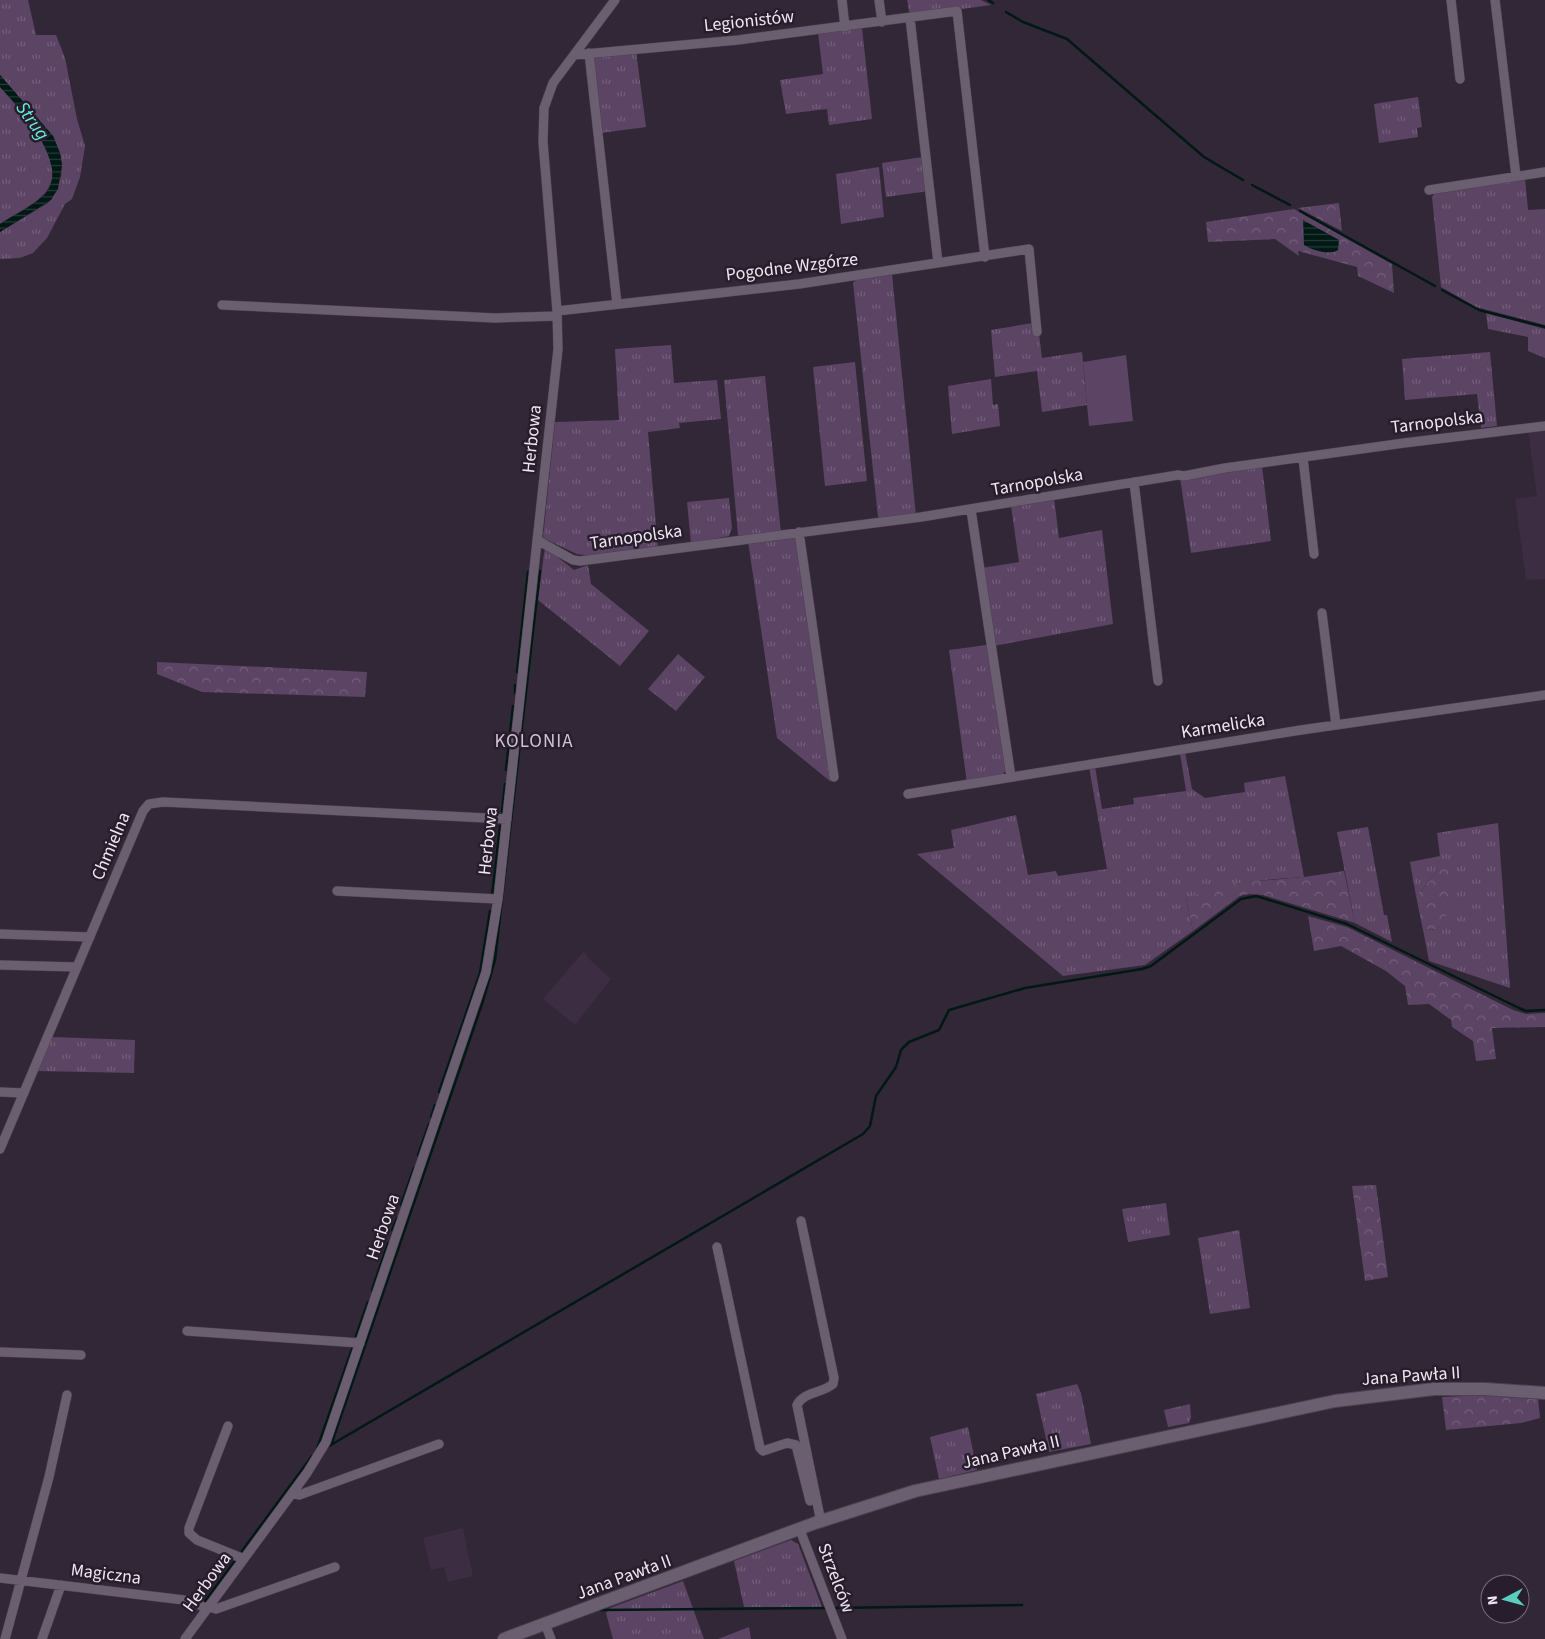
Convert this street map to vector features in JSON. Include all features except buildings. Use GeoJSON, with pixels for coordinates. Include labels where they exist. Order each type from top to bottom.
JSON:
{"type":"FeatureCollection","features":[{"type":"Feature","properties":{"kind":"street","name":"Herbowa"},"geometry":{"type":"LineString","coordinates":[[185,1639],[292,1493],[326,1442],[486,972],[498,899],[558,349],[557,313],[542,122],[548,93],[574,54],[615,0]]}},
{"type":"Feature","properties":{"kind":"street"},"geometry":{"type":"LineString","coordinates":[[842,0],[845,27]]}},
{"type":"Feature","properties":{"kind":"street"},"geometry":{"type":"LineString","coordinates":[[879,0],[882,22]]}},
{"type":"Feature","properties":{"kind":"street"},"geometry":{"type":"LineString","coordinates":[[1451,0],[1460,79]]}},
{"type":"Feature","properties":{"kind":"street"},"geometry":{"type":"LineString","coordinates":[[1495,0],[1516,176]]}},
{"type":"Feature","properties":{"kind":"street","name":"Legionistów"},"geometry":{"type":"LineString","coordinates":[[574,54],[845,27],[957,11],[985,256]]}},
{"type":"Feature","properties":{"kind":"street"},"geometry":{"type":"LineString","coordinates":[[910,18],[938,263]]}},
{"type":"Feature","properties":{"kind":"street"},"geometry":{"type":"LineString","coordinates":[[589,53],[617,304]]}},
{"type":"Feature","properties":{"kind":"street"},"geometry":{"type":"LineString","coordinates":[[1429,190],[1545,172]]}},
{"type":"Feature","properties":{"kind":"street","name":"Pogodne Wzgórze"},"geometry":{"type":"LineString","coordinates":[[222,305],[495,318],[557,313],[617,304],[799,284],[1029,249],[1037,332]]}},
{"type":"Feature","properties":{"kind":"street","name":"Tarnopolska"},"geometry":{"type":"LineString","coordinates":[[537,540],[573,560],[580,561],[971,510],[1134,482],[1404,442],[1545,426]]}},
{"type":"Feature","properties":{"kind":"street"},"geometry":{"type":"LineString","coordinates":[[1303,458],[1314,554]]}},
{"type":"Feature","properties":{"kind":"street"},"geometry":{"type":"LineString","coordinates":[[1134,482],[1158,681]]}},
{"type":"Feature","properties":{"kind":"street"},"geometry":{"type":"LineString","coordinates":[[971,510],[1010,777]]}},
{"type":"Feature","properties":{"kind":"street"},"geometry":{"type":"LineString","coordinates":[[799,532],[834,777]]}},
{"type":"Feature","properties":{"kind":"street"},"geometry":{"type":"LineString","coordinates":[[1322,613],[1336,725]]}},
{"type":"Feature","properties":{"kind":"street","name":"Karmelicka"},"geometry":{"type":"LineString","coordinates":[[908,794],[1336,725],[1545,695]]}},
{"type":"Feature","properties":{"kind":"street","name":"Chmielna"},"geometry":{"type":"LineString","coordinates":[[0,1149],[143,811],[154,803],[507,820]]}},
{"type":"Feature","properties":{"kind":"street"},"geometry":{"type":"LineString","coordinates":[[337,891],[498,899]]}},
{"type":"Feature","properties":{"kind":"street"},"geometry":{"type":"LineString","coordinates":[[0,934],[90,938]]}},
{"type":"Feature","properties":{"kind":"street"},"geometry":{"type":"LineString","coordinates":[[0,965],[77,967]]}},
{"type":"Feature","properties":{"kind":"street"},"geometry":{"type":"LineString","coordinates":[[0,1092],[24,1093]]}},
{"type":"Feature","properties":{"kind":"street"},"geometry":{"type":"LineString","coordinates":[[801,1221],[834,1378],[833,1384],[829,1388],[802,1398],[797,1405],[818,1522]]}},
{"type":"Feature","properties":{"kind":"street"},"geometry":{"type":"LineString","coordinates":[[717,1247],[760,1448],[763,1451],[787,1443],[796,1445],[818,1522]]}},
{"type":"Feature","properties":{"kind":"street"},"geometry":{"type":"LineString","coordinates":[[187,1331],[360,1343]]}},
{"type":"Feature","properties":{"kind":"street"},"geometry":{"type":"LineString","coordinates":[[0,1352],[81,1355]]}},
{"type":"Feature","properties":{"kind":"street","name":"Jana Pawła II"},"geometry":{"type":"LineString","coordinates":[[504,1639],[818,1522],[915,1491],[1335,1401],[1434,1389],[1486,1389],[1545,1393]]}},
{"type":"Feature","properties":{"kind":"street"},"geometry":{"type":"LineString","coordinates":[[5,1639],[22,1580],[67,1395]]}},
{"type":"Feature","properties":{"kind":"street"},"geometry":{"type":"LineString","coordinates":[[228,1426],[189,1528],[189,1533],[197,1540],[244,1559]]}},
{"type":"Feature","properties":{"kind":"street"},"geometry":{"type":"LineString","coordinates":[[292,1493],[299,1495],[439,1444]]}},
{"type":"Feature","properties":{"kind":"street","name":"Strzelców"},"geometry":{"type":"LineString","coordinates":[[800,1530],[842,1639]]}},
{"type":"Feature","properties":{"kind":"street"},"geometry":{"type":"LineString","coordinates":[[208,1608],[216,1609],[335,1566]]}},
{"type":"Feature","properties":{"kind":"street","name":"Magiczna"},"geometry":{"type":"LineString","coordinates":[[0,1578],[184,1600],[208,1608]]}},
{"type":"Feature","properties":{"kind":"street"},"geometry":{"type":"LineString","coordinates":[[42,1639],[61,1585]]}},
{"type":"Feature","properties":{"kind":"street"},"geometry":{"type":"LineString","coordinates":[[545,1624],[551,1639]]}},
{"type":"Feature","properties":{"kind":"shaded area"},"geometry":{"type":"Polygon","coordinates":[[[1545,429],[1545,579],[1526,580],[1515,499],[1537,496],[1528,431],[1545,429]]]}},
{"type":"Feature","properties":{"kind":"shaded area"},"geometry":{"type":"Polygon","coordinates":[[[584,951],[590,960],[611,979],[575,1025],[543,999],[584,951]]]}},
{"type":"Feature","properties":{"kind":"shaded area"},"geometry":{"type":"Polygon","coordinates":[[[463,1528],[473,1576],[448,1582],[444,1567],[431,1570],[423,1538],[463,1528]]]}},
{"type":"Feature","properties":{"kind":"green space"},"geometry":{"type":"Polygon","coordinates":[[[0,0],[28,0],[36,35],[56,35],[65,58],[77,119],[85,146],[80,177],[72,199],[65,204],[47,238],[33,253],[20,258],[0,259],[0,232],[48,203],[61,177],[62,165],[60,153],[53,136],[0,75],[0,0]]]}},
{"type":"Feature","properties":{"kind":"green space"},"geometry":{"type":"Polygon","coordinates":[[[907,0],[981,0],[991,5],[910,16],[907,0]]]}},
{"type":"Feature","properties":{"kind":"green space"},"geometry":{"type":"Polygon","coordinates":[[[862,28],[872,119],[829,125],[827,109],[786,114],[780,80],[823,74],[818,33],[862,28]]]}},
{"type":"Feature","properties":{"kind":"green space"},"geometry":{"type":"Polygon","coordinates":[[[636,51],[646,127],[601,133],[592,56],[636,51]]]}},
{"type":"Feature","properties":{"kind":"green space"},"geometry":{"type":"Polygon","coordinates":[[[0,87],[23,114],[46,148],[51,159],[53,172],[49,187],[42,196],[0,224],[0,87]]]}},
{"type":"Feature","properties":{"kind":"green space"},"geometry":{"type":"Polygon","coordinates":[[[1418,97],[1422,127],[1417,128],[1418,137],[1379,143],[1374,104],[1418,97]]]}},
{"type":"Feature","properties":{"kind":"green space"},"geometry":{"type":"Polygon","coordinates":[[[923,157],[929,191],[886,197],[882,163],[923,157]]]}},
{"type":"Feature","properties":{"kind":"green space"},"geometry":{"type":"Polygon","coordinates":[[[879,167],[884,217],[841,224],[836,174],[879,167]]]}},
{"type":"Feature","properties":{"kind":"green space"},"geometry":{"type":"Polygon","coordinates":[[[1525,178],[1528,210],[1545,209],[1545,325],[1476,307],[1441,287],[1432,197],[1436,193],[1525,178]]]}},
{"type":"Feature","properties":{"kind":"green space"},"geometry":{"type":"Polygon","coordinates":[[[1339,203],[1342,231],[1298,208],[1339,203]]]}},
{"type":"Feature","properties":{"kind":"green space"},"geometry":{"type":"Polygon","coordinates":[[[1294,209],[1392,264],[1394,293],[1358,276],[1357,267],[1298,251],[1299,256],[1275,239],[1208,242],[1206,222],[1294,209]]]}},
{"type":"Feature","properties":{"kind":"green space"},"geometry":{"type":"Polygon","coordinates":[[[892,274],[916,516],[882,520],[878,517],[853,283],[856,279],[892,274]]]}},
{"type":"Feature","properties":{"kind":"green space"},"geometry":{"type":"Polygon","coordinates":[[[1486,313],[1545,329],[1545,358],[1528,351],[1528,337],[1488,329],[1486,313]]]}},
{"type":"Feature","properties":{"kind":"green space"},"geometry":{"type":"Polygon","coordinates":[[[1033,323],[1039,334],[1042,358],[1082,352],[1087,405],[1042,412],[1037,371],[995,377],[991,330],[1033,323]]]}},
{"type":"Feature","properties":{"kind":"green space"},"geometry":{"type":"Polygon","coordinates":[[[671,345],[674,383],[717,380],[721,419],[679,423],[680,428],[648,432],[658,548],[593,556],[577,554],[543,538],[555,422],[619,420],[615,349],[671,345]]]}},
{"type":"Feature","properties":{"kind":"green space"},"geometry":{"type":"Polygon","coordinates":[[[1490,352],[1497,426],[1481,428],[1477,394],[1405,400],[1402,359],[1490,352]]]}},
{"type":"Feature","properties":{"kind":"green space"},"geometry":{"type":"Polygon","coordinates":[[[1126,355],[1133,421],[1089,426],[1083,362],[1126,355]]]}},
{"type":"Feature","properties":{"kind":"green space"},"geometry":{"type":"Polygon","coordinates":[[[855,362],[867,481],[825,486],[813,367],[855,362]]]}},
{"type":"Feature","properties":{"kind":"green space"},"geometry":{"type":"Polygon","coordinates":[[[765,376],[781,533],[741,538],[738,535],[724,380],[765,376]]]}},
{"type":"Feature","properties":{"kind":"green space"},"geometry":{"type":"Polygon","coordinates":[[[991,379],[993,405],[998,404],[1000,426],[952,434],[948,386],[991,379]]]}},
{"type":"Feature","properties":{"kind":"green space"},"geometry":{"type":"Polygon","coordinates":[[[1262,466],[1271,541],[1191,553],[1180,477],[1262,466]]]}},
{"type":"Feature","properties":{"kind":"green space"},"geometry":{"type":"Polygon","coordinates":[[[729,498],[732,528],[729,536],[691,543],[687,502],[729,498]]]}},
{"type":"Feature","properties":{"kind":"green space"},"geometry":{"type":"Polygon","coordinates":[[[1054,498],[1059,538],[1102,530],[1113,624],[993,646],[982,568],[1019,562],[1011,506],[1054,498]]]}},
{"type":"Feature","properties":{"kind":"green space"},"geometry":{"type":"Polygon","coordinates":[[[791,536],[796,539],[831,782],[777,738],[748,541],[791,536]]]}},
{"type":"Feature","properties":{"kind":"green space"},"geometry":{"type":"Polygon","coordinates":[[[545,547],[574,570],[588,565],[591,584],[649,631],[620,666],[538,600],[545,547]]]}},
{"type":"Feature","properties":{"kind":"green space"},"geometry":{"type":"Polygon","coordinates":[[[987,645],[1006,770],[1000,778],[967,783],[949,650],[987,645]]]}},
{"type":"Feature","properties":{"kind":"green space"},"geometry":{"type":"Polygon","coordinates":[[[678,654],[705,677],[676,711],[648,689],[678,654]]]}},
{"type":"Feature","properties":{"kind":"green space"},"geometry":{"type":"Polygon","coordinates":[[[157,662],[367,672],[365,697],[202,692],[157,674],[157,662]]]}},
{"type":"Feature","properties":{"kind":"green space"},"geometry":{"type":"Polygon","coordinates":[[[1185,752],[1192,789],[1205,798],[1245,792],[1244,783],[1285,776],[1304,877],[1264,880],[1186,898],[1193,931],[1145,965],[1063,976],[917,854],[954,848],[951,830],[1016,815],[1028,875],[1056,871],[1058,876],[1107,869],[1089,767],[1095,766],[1102,809],[1134,804],[1133,798],[1186,791],[1180,753],[1185,752]]]}},
{"type":"Feature","properties":{"kind":"green space"},"geometry":{"type":"Polygon","coordinates":[[[1498,823],[1510,988],[1429,961],[1423,930],[1437,929],[1450,866],[1438,871],[1416,896],[1410,862],[1440,856],[1437,833],[1498,823]]]}},
{"type":"Feature","properties":{"kind":"green space"},"geometry":{"type":"Polygon","coordinates":[[[1368,827],[1384,915],[1387,915],[1392,942],[1355,923],[1337,832],[1368,827]]]}},
{"type":"Feature","properties":{"kind":"green space"},"geometry":{"type":"Polygon","coordinates":[[[1450,865],[1452,906],[1437,929],[1423,930],[1416,896],[1438,871],[1450,865]]]}},
{"type":"Feature","properties":{"kind":"green space"},"geometry":{"type":"Polygon","coordinates":[[[1344,871],[1355,923],[1263,895],[1249,894],[1240,896],[1193,931],[1186,898],[1235,883],[1304,877],[1344,871]]]}},
{"type":"Feature","properties":{"kind":"green space"},"geometry":{"type":"Polygon","coordinates":[[[1308,916],[1347,927],[1513,1010],[1526,1014],[1545,1013],[1545,1027],[1492,1028],[1496,1059],[1476,1061],[1473,1041],[1452,1027],[1451,1020],[1429,1004],[1408,1005],[1405,986],[1386,971],[1341,946],[1314,951],[1308,916]]]}},
{"type":"Feature","properties":{"kind":"green space"},"geometry":{"type":"Polygon","coordinates":[[[52,1037],[135,1040],[134,1073],[37,1071],[52,1037]]]}},
{"type":"Feature","properties":{"kind":"green space"},"geometry":{"type":"Polygon","coordinates":[[[1376,1185],[1388,1277],[1365,1281],[1352,1186],[1376,1185]]]}},
{"type":"Feature","properties":{"kind":"green space"},"geometry":{"type":"Polygon","coordinates":[[[1166,1203],[1170,1235],[1128,1242],[1122,1209],[1166,1203]]]}},
{"type":"Feature","properties":{"kind":"green space"},"geometry":{"type":"Polygon","coordinates":[[[1239,1230],[1250,1308],[1210,1314],[1198,1238],[1239,1230]]]}},
{"type":"Feature","properties":{"kind":"green space"},"geometry":{"type":"Polygon","coordinates":[[[1077,1384],[1081,1393],[1091,1444],[1049,1452],[1036,1394],[1077,1384]]]}},
{"type":"Feature","properties":{"kind":"green space"},"geometry":{"type":"Polygon","coordinates":[[[1487,1395],[1538,1399],[1540,1418],[1521,1423],[1446,1430],[1442,1397],[1487,1395]]]}},
{"type":"Feature","properties":{"kind":"green space"},"geometry":{"type":"Polygon","coordinates":[[[1190,1404],[1191,1417],[1189,1423],[1168,1427],[1164,1410],[1190,1404]]]}},
{"type":"Feature","properties":{"kind":"green space"},"geometry":{"type":"Polygon","coordinates":[[[968,1427],[977,1470],[939,1479],[930,1437],[968,1427]]]}},
{"type":"Feature","properties":{"kind":"green space"},"geometry":{"type":"Polygon","coordinates":[[[791,1540],[798,1544],[822,1607],[744,1607],[734,1561],[791,1540]]]}},
{"type":"Feature","properties":{"kind":"green space"},"geometry":{"type":"Polygon","coordinates":[[[683,1581],[704,1639],[613,1639],[606,1613],[610,1608],[683,1581]]]}},
{"type":"Feature","properties":{"kind":"green space"},"geometry":{"type":"Polygon","coordinates":[[[749,1627],[751,1639],[718,1639],[749,1627]]]}},
{"type":"Feature","properties":{"kind":"water","name":"Strug"},"geometry":{"type":"Polygon","coordinates":[[[0,75],[53,136],[60,153],[62,165],[58,189],[51,200],[0,232],[0,224],[42,197],[50,185],[52,171],[41,140],[20,109],[0,87],[0,75]]]}},
{"type":"Feature","properties":{"kind":"water"},"geometry":{"type":"Polygon","coordinates":[[[1303,220],[1339,240],[1338,250],[1325,252],[1304,245],[1303,220]]]}},
{"type":"Feature","properties":{"kind":"waterway"},"geometry":{"type":"LineString","coordinates":[[988,0],[993,3]]}},
{"type":"Feature","properties":{"kind":"waterway"},"geometry":{"type":"LineString","coordinates":[[1006,12],[1023,22],[1067,39],[1204,157],[1243,180]]}},
{"type":"Feature","properties":{"kind":"waterway"},"geometry":{"type":"LineString","coordinates":[[1252,185],[1290,205]]}},
{"type":"Feature","properties":{"kind":"waterway"},"geometry":{"type":"LineString","coordinates":[[1300,211],[1435,286]]}},
{"type":"Feature","properties":{"kind":"waterway"},"geometry":{"type":"LineString","coordinates":[[1442,290],[1479,310],[1545,327]]}},
{"type":"Feature","properties":{"kind":"waterway"},"geometry":{"type":"LineString","coordinates":[[331,1445],[483,1001],[495,960],[540,571]]}},
{"type":"Feature","properties":{"kind":"waterway"},"geometry":{"type":"LineString","coordinates":[[517,672],[528,572]]}},
{"type":"Feature","properties":{"kind":"waterway"},"geometry":{"type":"LineString","coordinates":[[515,685],[515,693]]}},
{"type":"Feature","properties":{"kind":"waterway"},"geometry":{"type":"LineString","coordinates":[[506,770],[513,706]]}},
{"type":"Feature","properties":{"kind":"waterway"},"geometry":{"type":"LineString","coordinates":[[502,812],[505,784]]}},
{"type":"Feature","properties":{"kind":"waterway"},"geometry":{"type":"LineString","coordinates":[[492,896],[500,826]]}},
{"type":"Feature","properties":{"kind":"waterway"},"geometry":{"type":"LineString","coordinates":[[329,1446],[863,1134],[870,1126],[876,1096],[896,1067],[901,1050],[909,1042],[939,1030],[949,1010],[1025,988],[1151,966],[1241,899],[1256,896],[1347,924],[1519,1008],[1526,1011],[1545,1010]]}},
{"type":"Feature","properties":{"kind":"waterway"},"geometry":{"type":"LineString","coordinates":[[439,1092],[480,973],[490,911]]}},
{"type":"Feature","properties":{"kind":"waterway"},"geometry":{"type":"LineString","coordinates":[[431,1117],[435,1105]]}},
{"type":"Feature","properties":{"kind":"waterway"},"geometry":{"type":"LineString","coordinates":[[418,1155],[429,1124]]}},
{"type":"Feature","properties":{"kind":"waterway"},"geometry":{"type":"LineString","coordinates":[[401,1205],[414,1168]]}},
{"type":"Feature","properties":{"kind":"waterway"},"geometry":{"type":"LineString","coordinates":[[392,1230],[397,1218]]}},
{"type":"Feature","properties":{"kind":"waterway"},"geometry":{"type":"LineString","coordinates":[[372,1290],[388,1243]]}},
{"type":"Feature","properties":{"kind":"waterway"},"geometry":{"type":"LineString","coordinates":[[356,1336],[368,1302]]}},
{"type":"Feature","properties":{"kind":"waterway"},"geometry":{"type":"LineString","coordinates":[[317,1449],[352,1349]]}},
{"type":"Feature","properties":{"kind":"waterway"},"geometry":{"type":"LineString","coordinates":[[242,1551],[312,1456]]}},
{"type":"Feature","properties":{"kind":"waterway"},"geometry":{"type":"LineString","coordinates":[[205,1601],[234,1562]]}},
{"type":"Feature","properties":{"kind":"waterway"},"geometry":{"type":"LineString","coordinates":[[835,1608],[1022,1605]]}},
{"type":"Feature","properties":{"kind":"waterway"},"geometry":{"type":"LineString","coordinates":[[601,1610],[827,1608]]}},
{"type":"Feature","properties":{"kind":"district","name":"KOLONIA"},"geometry":{"type":"Point","coordinates":[534,741]}}]}
